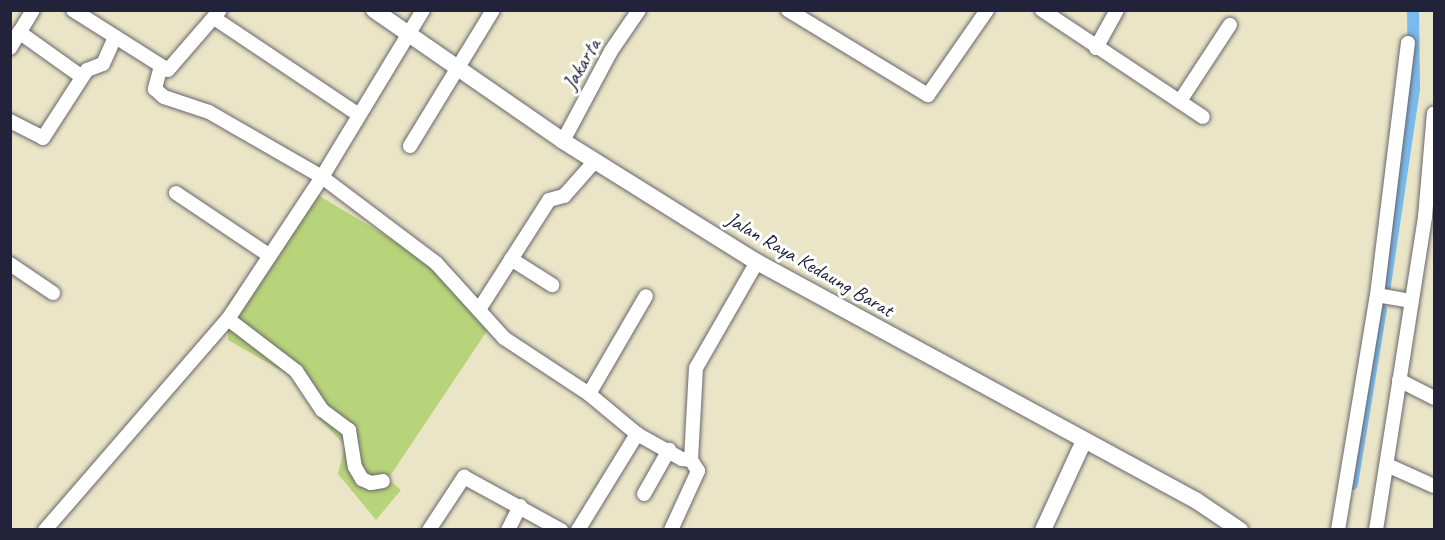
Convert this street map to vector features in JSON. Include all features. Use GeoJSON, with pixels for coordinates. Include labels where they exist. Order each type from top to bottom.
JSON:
{"type":"FeatureCollection","features":[{"type":"Feature","properties":{"kind":"street"},"geometry":{"type":"LineString","coordinates":[[10,48],[33,10]]}},
{"type":"Feature","properties":{"kind":"street"},"geometry":{"type":"LineString","coordinates":[[73,10],[161,66],[171,69],[217,14],[359,115]]}},
{"type":"Feature","properties":{"kind":"street","name":"Jalan Raya Kedaung Barat"},"geometry":{"type":"LineString","coordinates":[[374,10],[409,32],[562,141],[757,262],[1084,441],[1240,530]]}},
{"type":"Feature","properties":{"kind":"street"},"geometry":{"type":"LineString","coordinates":[[45,530],[228,319],[322,177],[423,10]]}},
{"type":"Feature","properties":{"kind":"street"},"geometry":{"type":"LineString","coordinates":[[410,146],[493,10]]}},
{"type":"Feature","properties":{"kind":"street","name":"Jakarta"},"geometry":{"type":"LineString","coordinates":[[562,141],[611,51],[639,10]]}},
{"type":"Feature","properties":{"kind":"street"},"geometry":{"type":"LineString","coordinates":[[788,10],[928,94],[987,10]]}},
{"type":"Feature","properties":{"kind":"street"},"geometry":{"type":"LineString","coordinates":[[1042,10],[1203,117]]}},
{"type":"Feature","properties":{"kind":"street"},"geometry":{"type":"LineString","coordinates":[[1096,48],[1117,10]]}},
{"type":"Feature","properties":{"kind":"street"},"geometry":{"type":"LineString","coordinates":[[1180,101],[1230,26]]}},
{"type":"Feature","properties":{"kind":"street"},"geometry":{"type":"LineString","coordinates":[[19,32],[82,77]]}},
{"type":"Feature","properties":{"kind":"street"},"geometry":{"type":"LineString","coordinates":[[10,121],[43,138],[87,70],[103,64],[115,37]]}},
{"type":"Feature","properties":{"kind":"street"},"geometry":{"type":"LineString","coordinates":[[1338,530],[1379,296],[1408,43]]}},
{"type":"Feature","properties":{"kind":"street"},"geometry":{"type":"LineString","coordinates":[[161,66],[155,89],[164,97],[209,112],[322,177],[436,263],[480,308],[504,338],[589,394],[637,434],[682,459],[692,460]]}},
{"type":"Feature","properties":{"kind":"street"},"geometry":{"type":"LineString","coordinates":[[1376,530],[1399,380],[1407,301],[1425,217],[1434,113]]}},
{"type":"Feature","properties":{"kind":"street"},"geometry":{"type":"LineString","coordinates":[[480,308],[549,200],[564,196],[595,161]]}},
{"type":"Feature","properties":{"kind":"street"},"geometry":{"type":"LineString","coordinates":[[176,193],[270,256]]}},
{"type":"Feature","properties":{"kind":"street"},"geometry":{"type":"LineString","coordinates":[[512,259],[552,285]]}},
{"type":"Feature","properties":{"kind":"street"},"geometry":{"type":"LineString","coordinates":[[671,530],[698,471],[692,460],[696,368],[757,262]]}},
{"type":"Feature","properties":{"kind":"street"},"geometry":{"type":"LineString","coordinates":[[10,264],[52,293]]}},
{"type":"Feature","properties":{"kind":"street"},"geometry":{"type":"LineString","coordinates":[[589,394],[646,296]]}},
{"type":"Feature","properties":{"kind":"street"},"geometry":{"type":"LineString","coordinates":[[1379,296],[1407,301]]}},
{"type":"Feature","properties":{"kind":"street"},"geometry":{"type":"LineString","coordinates":[[228,319],[296,371],[322,410],[349,430],[355,467],[362,478],[371,483],[383,481]]}},
{"type":"Feature","properties":{"kind":"street"},"geometry":{"type":"LineString","coordinates":[[1399,380],[1434,398]]}},
{"type":"Feature","properties":{"kind":"street"},"geometry":{"type":"LineString","coordinates":[[578,530],[637,434]]}},
{"type":"Feature","properties":{"kind":"street"},"geometry":{"type":"LineString","coordinates":[[1043,530],[1084,441]]}},
{"type":"Feature","properties":{"kind":"street"},"geometry":{"type":"LineString","coordinates":[[644,494],[669,450]]}},
{"type":"Feature","properties":{"kind":"street"},"geometry":{"type":"LineString","coordinates":[[1387,465],[1434,486]]}},
{"type":"Feature","properties":{"kind":"street"},"geometry":{"type":"LineString","coordinates":[[429,530],[464,477],[560,529]]}},
{"type":"Feature","properties":{"kind":"street"},"geometry":{"type":"LineString","coordinates":[[508,530],[520,506]]}},
{"type":"Feature","properties":{"kind":"green space"},"geometry":{"type":"Polygon","coordinates":[[[313,192],[438,267],[489,328],[388,479],[401,490],[376,520],[338,474],[345,445],[318,418],[296,379],[228,340],[227,304],[313,192]]]}},
{"type":"Feature","properties":{"kind":"waterway"},"geometry":{"type":"LineString","coordinates":[[1384,292],[1414,89],[1413,10]]}},
{"type":"Feature","properties":{"kind":"waterway"},"geometry":{"type":"LineString","coordinates":[[1352,484],[1381,309]]}}]}
